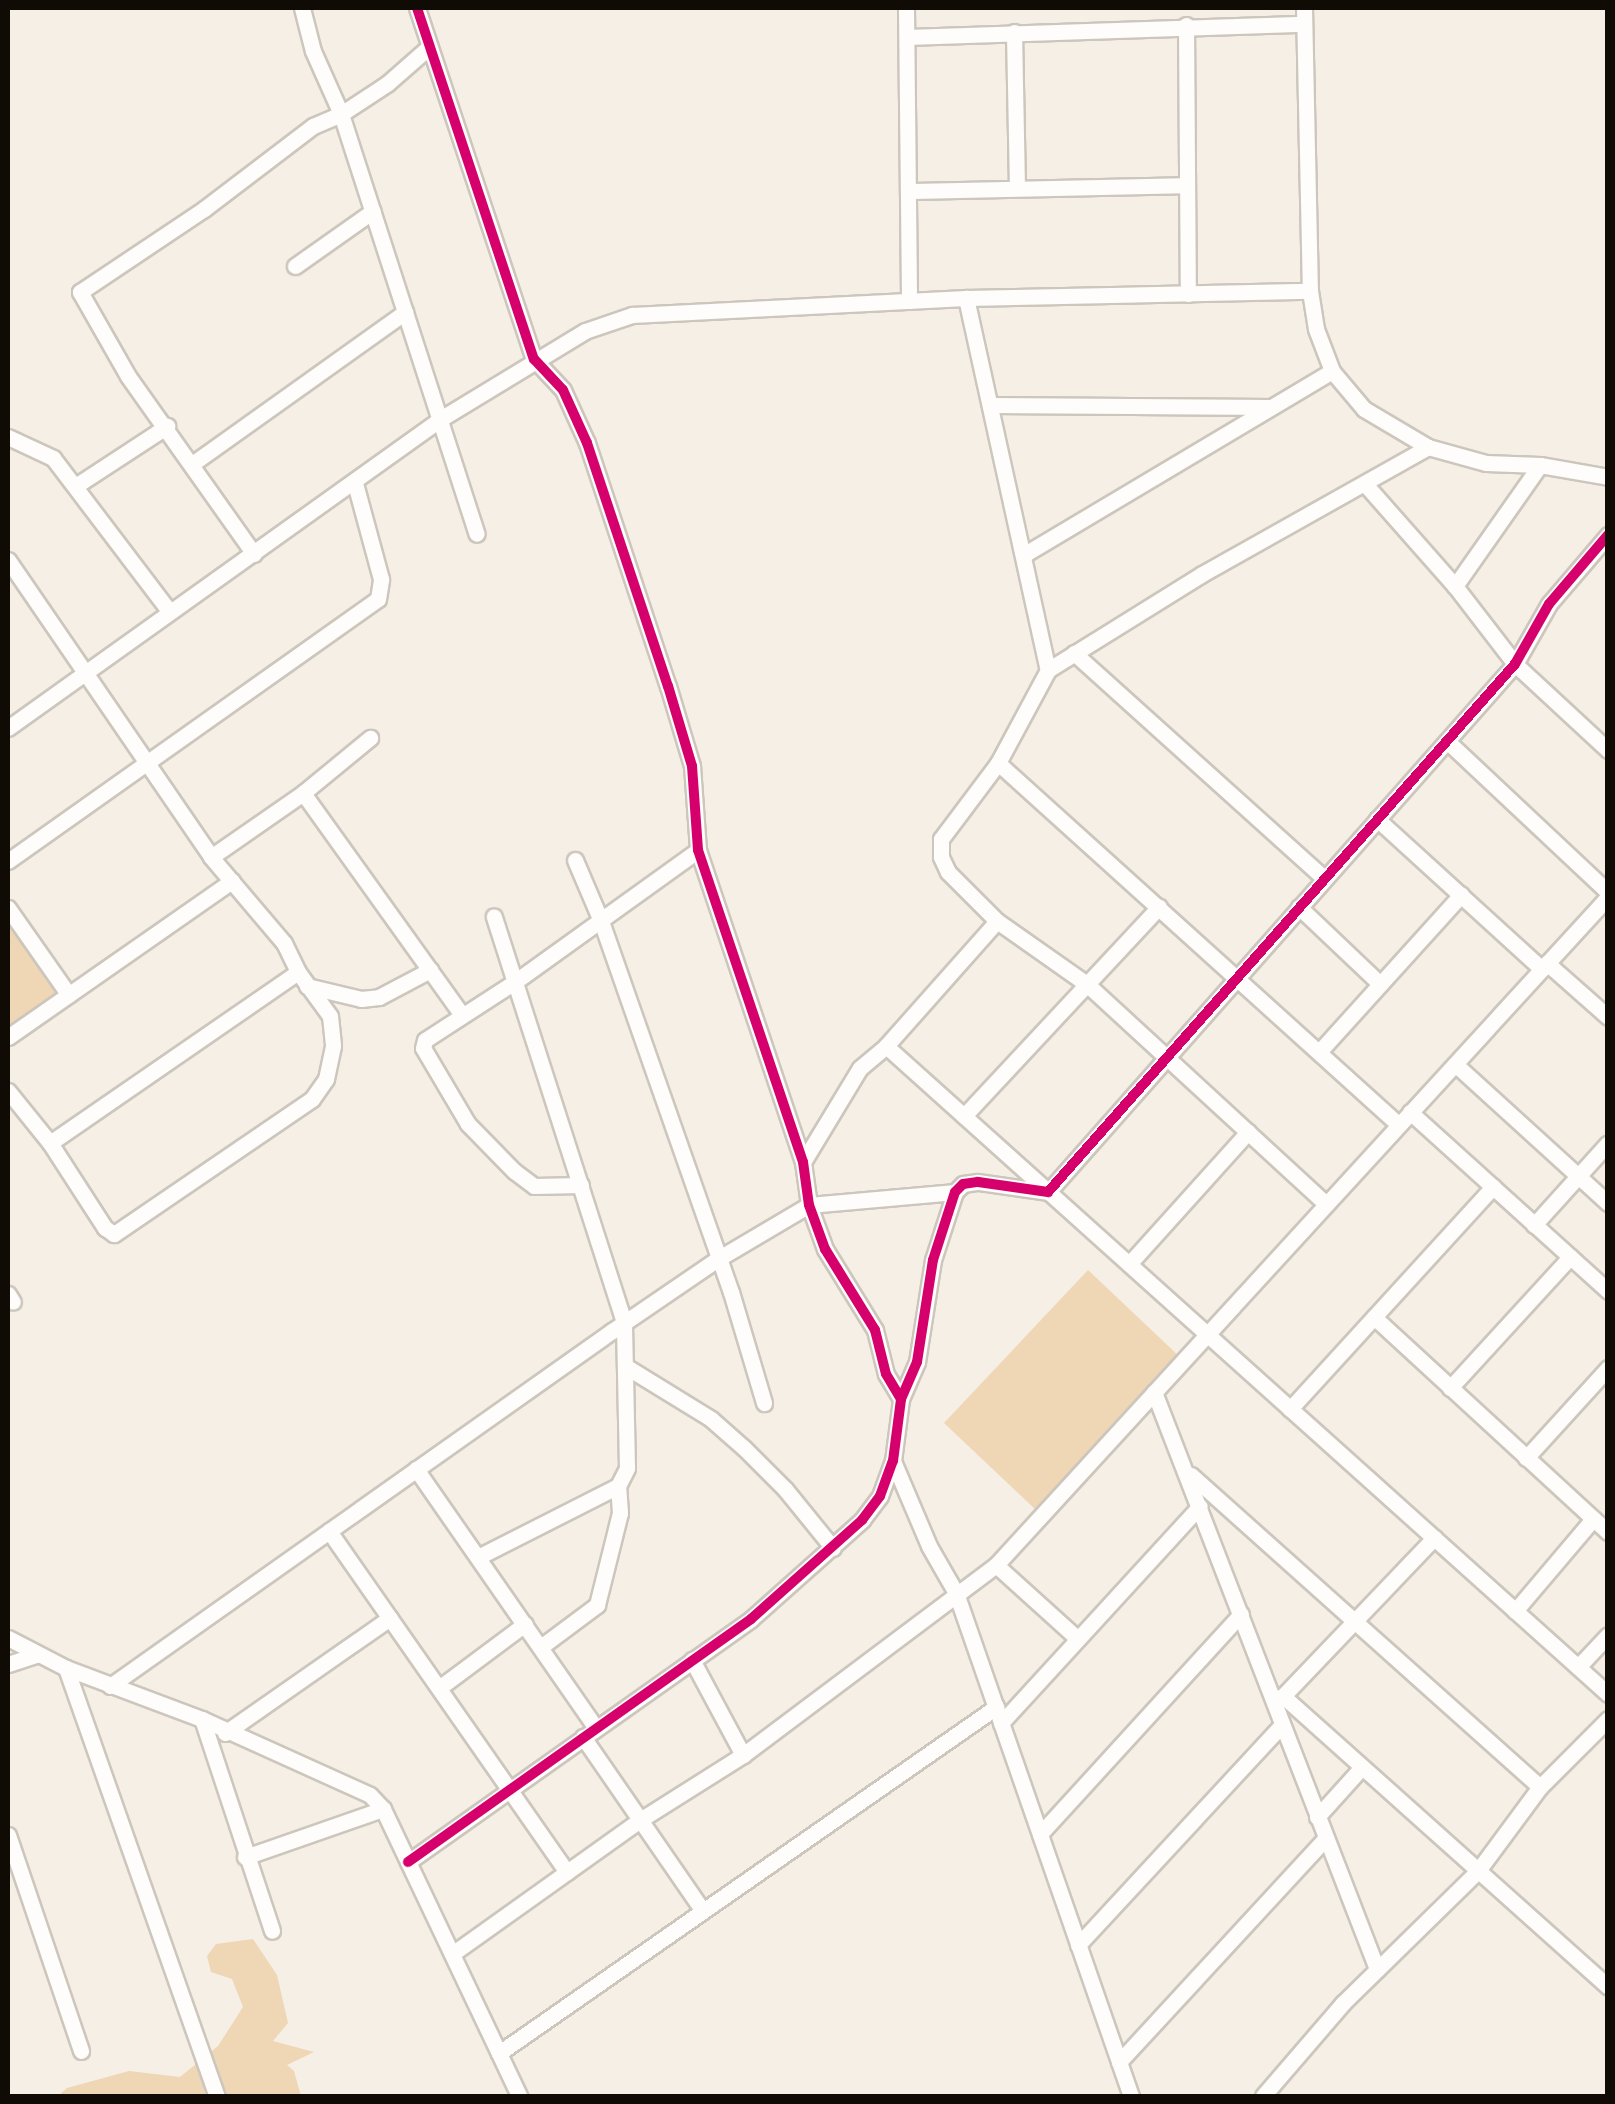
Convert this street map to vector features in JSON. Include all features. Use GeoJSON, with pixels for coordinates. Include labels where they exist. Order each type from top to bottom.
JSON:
{"type":"FeatureCollection","features":[{"type":"Feature","properties":{"kind":"street"},"geometry":{"type":"LineString","coordinates":[[302,8],[313,51],[342,114],[477,534]]}},
{"type":"Feature","properties":{"kind":"street"},"geometry":{"type":"LineString","coordinates":[[417,8],[534,359],[563,390],[594,462],[692,766],[698,850],[803,1162],[809,1205],[825,1249],[876,1330],[886,1374],[901,1398]]}},
{"type":"Feature","properties":{"kind":"street"},"geometry":{"type":"LineString","coordinates":[[906,8],[910,301]]}},
{"type":"Feature","properties":{"kind":"street"},"geometry":{"type":"LineString","coordinates":[[907,37],[1304,16],[1310,291],[1316,329],[1332,371],[1364,409],[1428,447],[1486,463],[1540,465],[1608,476]]}},
{"type":"Feature","properties":{"kind":"street"},"geometry":{"type":"LineString","coordinates":[[1186,25],[1188,294]]}},
{"type":"Feature","properties":{"kind":"street"},"geometry":{"type":"LineString","coordinates":[[1014,32],[1017,186]]}},
{"type":"Feature","properties":{"kind":"street"},"geometry":{"type":"LineString","coordinates":[[254,554],[128,376],[80,292],[204,209],[313,126],[342,114],[388,83],[430,46]]}},
{"type":"Feature","properties":{"kind":"street"},"geometry":{"type":"LineString","coordinates":[[908,191],[1187,185]]}},
{"type":"Feature","properties":{"kind":"street"},"geometry":{"type":"LineString","coordinates":[[295,266],[373,211]]}},
{"type":"Feature","properties":{"kind":"street"},"geometry":{"type":"LineString","coordinates":[[8,728],[442,418],[584,331],[632,315],[966,298],[1310,291]]}},
{"type":"Feature","properties":{"kind":"street"},"geometry":{"type":"LineString","coordinates":[[966,298],[1048,670]]}},
{"type":"Feature","properties":{"kind":"street"},"geometry":{"type":"LineString","coordinates":[[192,464],[405,312]]}},
{"type":"Feature","properties":{"kind":"street"},"geometry":{"type":"LineString","coordinates":[[1025,554],[1332,371]]}},
{"type":"Feature","properties":{"kind":"street"},"geometry":{"type":"LineString","coordinates":[[990,406],[1273,407]]}},
{"type":"Feature","properties":{"kind":"street"},"geometry":{"type":"LineString","coordinates":[[78,485],[166,426]]}},
{"type":"Feature","properties":{"kind":"street"},"geometry":{"type":"LineString","coordinates":[[8,437],[53,458],[78,485],[170,612]]}},
{"type":"Feature","properties":{"kind":"street"},"geometry":{"type":"LineString","coordinates":[[1326,1204],[1088,985],[997,921],[948,872],[941,857],[941,839],[998,763],[1048,670],[1202,574],[1428,447]]}},
{"type":"Feature","properties":{"kind":"street"},"geometry":{"type":"LineString","coordinates":[[1455,586],[1540,465]]}},
{"type":"Feature","properties":{"kind":"street"},"geometry":{"type":"LineString","coordinates":[[8,861],[378,599],[382,579],[355,483]]}},
{"type":"Feature","properties":{"kind":"street"},"geometry":{"type":"LineString","coordinates":[[1366,484],[1455,586],[1516,664],[1608,750]]}},
{"type":"Feature","properties":{"kind":"street"},"geometry":{"type":"LineString","coordinates":[[1048,1192],[1516,664],[1549,604],[1608,535]]}},
{"type":"Feature","properties":{"kind":"street"},"geometry":{"type":"LineString","coordinates":[[8,560],[211,856],[284,943],[303,979],[330,1016],[333,1046],[326,1079],[312,1099],[114,1234],[105,1228],[50,1143],[8,1091]]}},
{"type":"Feature","properties":{"kind":"street"},"geometry":{"type":"LineString","coordinates":[[1074,652],[1324,878]]}},
{"type":"Feature","properties":{"kind":"street"},"geometry":{"type":"LineString","coordinates":[[211,856],[303,794],[370,738]]}},
{"type":"Feature","properties":{"kind":"street"},"geometry":{"type":"LineString","coordinates":[[452,1954],[640,1820],[743,1755],[996,1565],[1608,895],[1447,740]]}},
{"type":"Feature","properties":{"kind":"street"},"geometry":{"type":"LineString","coordinates":[[998,763],[1399,1125]]}},
{"type":"Feature","properties":{"kind":"street"},"geometry":{"type":"LineString","coordinates":[[303,794],[462,1015]]}},
{"type":"Feature","properties":{"kind":"street"},"geometry":{"type":"LineString","coordinates":[[1377,819],[1461,895],[1608,1017]]}},
{"type":"Feature","properties":{"kind":"street"},"geometry":{"type":"LineString","coordinates":[[580,1185],[534,1186],[468,1124],[422,1048],[426,1040],[516,981],[698,850]]}},
{"type":"Feature","properties":{"kind":"street"},"geometry":{"type":"LineString","coordinates":[[575,860],[601,921],[764,1403]]}},
{"type":"Feature","properties":{"kind":"street"},"geometry":{"type":"LineString","coordinates":[[8,1037],[232,881]]}},
{"type":"Feature","properties":{"kind":"street"},"geometry":{"type":"LineString","coordinates":[[1319,1052],[1461,895]]}},
{"type":"Feature","properties":{"kind":"street"},"geometry":{"type":"LineString","coordinates":[[964,1116],[1159,906]]}},
{"type":"Feature","properties":{"kind":"street"},"geometry":{"type":"LineString","coordinates":[[1298,907],[1380,984]]}},
{"type":"Feature","properties":{"kind":"street"},"geometry":{"type":"LineString","coordinates":[[8,908],[69,994]]}},
{"type":"Feature","properties":{"kind":"street"},"geometry":{"type":"LineString","coordinates":[[494,916],[624,1322],[627,1468],[618,1486],[620,1513],[597,1604],[542,1646]]}},
{"type":"Feature","properties":{"kind":"street"},"geometry":{"type":"LineString","coordinates":[[803,1162],[848,1084],[997,921]]}},
{"type":"Feature","properties":{"kind":"street"},"geometry":{"type":"LineString","coordinates":[[303,979],[361,999],[379,997],[430,970]]}},
{"type":"Feature","properties":{"kind":"street"},"geometry":{"type":"LineString","coordinates":[[50,1143],[303,979]]}},
{"type":"Feature","properties":{"kind":"street"},"geometry":{"type":"LineString","coordinates":[[886,1046],[1608,1694]]}},
{"type":"Feature","properties":{"kind":"street"},"geometry":{"type":"LineString","coordinates":[[1454,1064],[1608,1203]]}},
{"type":"Feature","properties":{"kind":"street"},"geometry":{"type":"LineString","coordinates":[[1410,1112],[1608,1292]]}},
{"type":"Feature","properties":{"kind":"street"},"geometry":{"type":"LineString","coordinates":[[1129,1264],[1248,1132]]}},
{"type":"Feature","properties":{"kind":"street"},"geometry":{"type":"LineString","coordinates":[[1534,1225],[1608,1143]]}},
{"type":"Feature","properties":{"kind":"street"},"geometry":{"type":"LineString","coordinates":[[408,1862],[751,1619],[833,1548],[880,1496],[893,1461],[901,1398],[918,1362],[933,1260],[955,1192],[963,1184],[978,1182],[1048,1192]]}},
{"type":"Feature","properties":{"kind":"street"},"geometry":{"type":"LineString","coordinates":[[1290,1408],[1493,1187]]}},
{"type":"Feature","properties":{"kind":"street"},"geometry":{"type":"LineString","coordinates":[[110,1686],[624,1322],[716,1260],[809,1205],[838,1199],[955,1192]]}},
{"type":"Feature","properties":{"kind":"street"},"geometry":{"type":"LineString","coordinates":[[1450,1388],[1570,1257]]}},
{"type":"Feature","properties":{"kind":"street"},"geometry":{"type":"LineString","coordinates":[[1374,1318],[1603,1526],[1515,1611]]}},
{"type":"Feature","properties":{"kind":"street"},"geometry":{"type":"LineString","coordinates":[[625,1366],[722,1429],[785,1488],[833,1548]]}},
{"type":"Feature","properties":{"kind":"street"},"geometry":{"type":"LineString","coordinates":[[1526,1458],[1608,1368]]}},
{"type":"Feature","properties":{"kind":"street"},"geometry":{"type":"LineString","coordinates":[[1154,1392],[1278,1698],[1282,1724],[1377,1969]]}},
{"type":"Feature","properties":{"kind":"street"},"geometry":{"type":"LineString","coordinates":[[893,1461],[929,1546],[956,1593],[1130,2096]]}},
{"type":"Feature","properties":{"kind":"street"},"geometry":{"type":"LineString","coordinates":[[416,1469],[542,1646],[640,1820],[703,1911]]}},
{"type":"Feature","properties":{"kind":"street"},"geometry":{"type":"LineString","coordinates":[[1188,1472],[1540,1787]]}},
{"type":"Feature","properties":{"kind":"street"},"geometry":{"type":"LineString","coordinates":[[478,1557],[618,1486]]}},
{"type":"Feature","properties":{"kind":"street"},"geometry":{"type":"LineString","coordinates":[[499,2053],[703,1911],[999,1715],[1078,1639],[1200,1506]]}},
{"type":"Feature","properties":{"kind":"street"},"geometry":{"type":"LineString","coordinates":[[329,1531],[567,1872]]}},
{"type":"Feature","properties":{"kind":"street"},"geometry":{"type":"LineString","coordinates":[[1278,1698],[1434,1538]]}},
{"type":"Feature","properties":{"kind":"street"},"geometry":{"type":"LineString","coordinates":[[996,1565],[1078,1639]]}},
{"type":"Feature","properties":{"kind":"street"},"geometry":{"type":"LineString","coordinates":[[1040,1834],[1241,1614]]}},
{"type":"Feature","properties":{"kind":"street"},"geometry":{"type":"LineString","coordinates":[[226,1733],[390,1618]]}},
{"type":"Feature","properties":{"kind":"street"},"geometry":{"type":"LineString","coordinates":[[438,1688],[525,1624]]}},
{"type":"Feature","properties":{"kind":"street"},"geometry":{"type":"LineString","coordinates":[[1578,1667],[1608,1635]]}},
{"type":"Feature","properties":{"kind":"street"},"geometry":{"type":"LineString","coordinates":[[8,1638],[66,1668],[202,1719],[226,1733],[354,1786],[383,1809],[520,2096]]}},
{"type":"Feature","properties":{"kind":"street"},"geometry":{"type":"LineString","coordinates":[[8,1664],[38,1654]]}},
{"type":"Feature","properties":{"kind":"street"},"geometry":{"type":"LineString","coordinates":[[692,1660],[743,1755]]}},
{"type":"Feature","properties":{"kind":"street"},"geometry":{"type":"LineString","coordinates":[[66,1668],[217,2096]]}},
{"type":"Feature","properties":{"kind":"street"},"geometry":{"type":"LineString","coordinates":[[1278,1698],[1362,1767],[1608,1987]]}},
{"type":"Feature","properties":{"kind":"street"},"geometry":{"type":"LineString","coordinates":[[202,1719],[272,1931]]}},
{"type":"Feature","properties":{"kind":"street"},"geometry":{"type":"LineString","coordinates":[[1263,2096],[1377,1969],[1476,1872],[1540,1787],[1608,1720]]}},
{"type":"Feature","properties":{"kind":"street"},"geometry":{"type":"LineString","coordinates":[[1078,1945],[1282,1724]]}},
{"type":"Feature","properties":{"kind":"street"},"geometry":{"type":"LineString","coordinates":[[1317,1817],[1362,1767]]}},
{"type":"Feature","properties":{"kind":"street"},"geometry":{"type":"LineString","coordinates":[[246,1856],[383,1809]]}},
{"type":"Feature","properties":{"kind":"street"},"geometry":{"type":"LineString","coordinates":[[8,1835],[81,2051]]}},
{"type":"Feature","properties":{"kind":"street"},"geometry":{"type":"LineString","coordinates":[[1118,2062],[1325,1839]]}},
{"type":"Feature","properties":{"kind":"shaded area"},"geometry":{"type":"Polygon","coordinates":[[[8,923],[61,998],[8,1036],[8,923]]]}},
{"type":"Feature","properties":{"kind":"shaded area"},"geometry":{"type":"Polygon","coordinates":[[[1088,1270],[1181,1358],[1036,1510],[944,1423],[1088,1270]]]}},
{"type":"Feature","properties":{"kind":"shaded area"},"geometry":{"type":"Polygon","coordinates":[[[253,1939],[277,1975],[288,2023],[273,2041],[314,2052],[287,2065],[294,2071],[301,2096],[58,2096],[67,2088],[129,2071],[180,2077],[218,2046],[243,2007],[232,1979],[211,1972],[207,1956],[216,1944],[253,1939]]]}},
{"type":"Feature","properties":{"kind":"cycle path"},"geometry":{"type":"LineString","coordinates":[[417,8],[534,359],[563,390],[587,443],[668,686],[692,766],[698,850],[803,1162],[809,1205],[825,1249],[875,1330],[886,1374],[901,1399]]}},
{"type":"Feature","properties":{"kind":"cycle path"},"geometry":{"type":"LineString","coordinates":[[408,1862],[751,1619],[862,1520],[880,1496],[893,1461],[901,1399],[917,1362],[933,1260],[955,1192],[963,1184],[978,1182],[1048,1192],[1515,664],[1549,604],[1608,535]]}}]}
